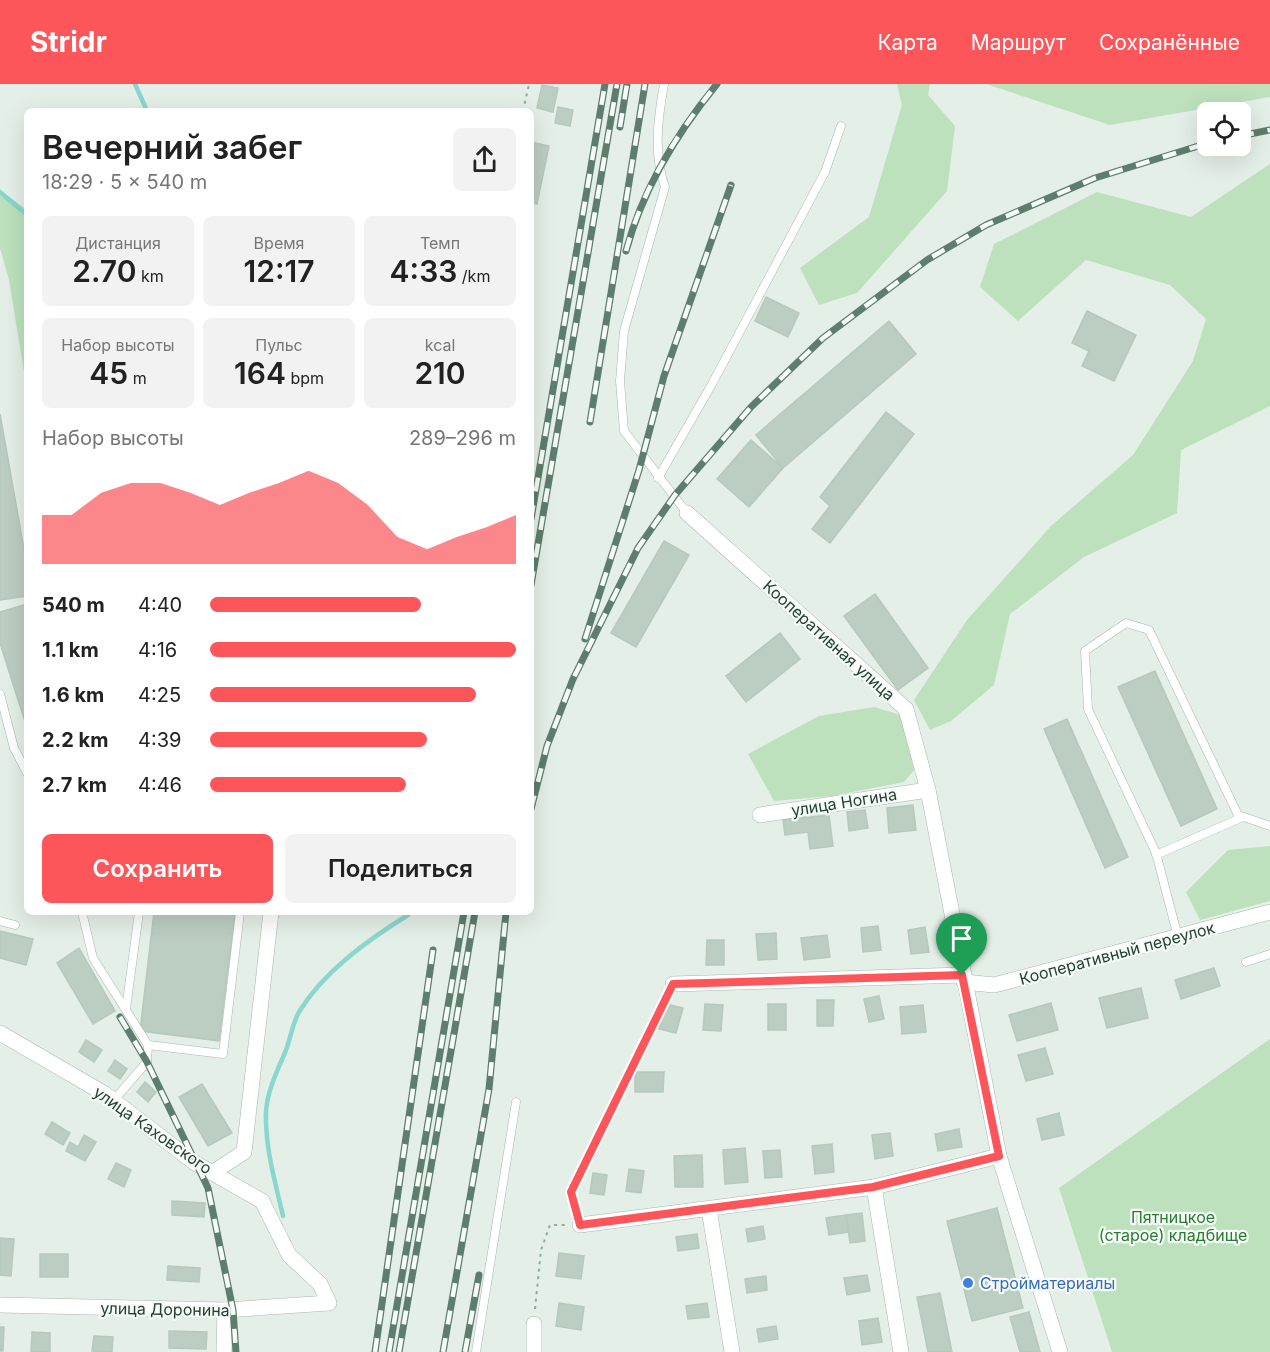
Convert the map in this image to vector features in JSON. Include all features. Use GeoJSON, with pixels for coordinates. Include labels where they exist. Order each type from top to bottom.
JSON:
{"type":"FeatureCollection","features":[{"type":"Feature","properties":{"kind":"street","name":"Кооперативная улица"},"geometry":{"type":"LineString","coordinates":[[687,513],[906,708],[928,789],[999,1156],[1060,1352]]}},
{"type":"Feature","properties":{"kind":"street","name":"улица Ногина"},"geometry":{"type":"LineString","coordinates":[[760,815],[928,789]]}},
{"type":"Feature","properties":{"kind":"street","name":"Кооперативный переулок"},"geometry":{"type":"LineString","coordinates":[[673,984],[963,979],[994,985],[1270,912]]}},
{"type":"Feature","properties":{"kind":"street"},"geometry":{"type":"LineString","coordinates":[[212,1173],[244,1152],[271,915]]}},
{"type":"Feature","properties":{"kind":"street","name":"улица Каховского"},"geometry":{"type":"LineString","coordinates":[[0,1033],[113,1101],[195,1163],[262,1201],[290,1255],[320,1284],[329,1303]]}},
{"type":"Feature","properties":{"kind":"street"},"geometry":{"type":"LineString","coordinates":[[580,1225],[873,1187],[999,1156]]}},
{"type":"Feature","properties":{"kind":"street"},"geometry":{"type":"LineString","coordinates":[[873,1187],[901,1352]]}},
{"type":"Feature","properties":{"kind":"street"},"geometry":{"type":"LineString","coordinates":[[709,1209],[732,1352]]}},
{"type":"Feature","properties":{"kind":"street","name":"улица Доронина"},"geometry":{"type":"LineString","coordinates":[[0,1305],[225,1310],[329,1303]]}},
{"type":"Feature","properties":{"kind":"street"},"geometry":{"type":"LineString","coordinates":[[224,1352],[225,1310]]}},
{"type":"Feature","properties":{"kind":"street"},"geometry":{"type":"LineString","coordinates":[[534,1324],[534,1352]]}},
{"type":"Feature","properties":{"kind":"lane"},"geometry":{"type":"LineString","coordinates":[[664,84],[659,112],[658,167],[666,187],[624,331],[620,381],[624,431],[687,513]]}},
{"type":"Feature","properties":{"kind":"lane"},"geometry":{"type":"LineString","coordinates":[[658,478],[712,384],[825,172],[841,126]]}},
{"type":"Feature","properties":{"kind":"lane"},"geometry":{"type":"LineString","coordinates":[[1178,937],[1156,855],[1088,709],[1085,651],[1126,623],[1149,630],[1238,815],[1270,826]]}},
{"type":"Feature","properties":{"kind":"lane"},"geometry":{"type":"LineString","coordinates":[[0,694],[14,748],[24,767]]}},
{"type":"Feature","properties":{"kind":"lane"},"geometry":{"type":"LineString","coordinates":[[1156,855],[1243,817]]}},
{"type":"Feature","properties":{"kind":"lane"},"geometry":{"type":"LineString","coordinates":[[83,915],[93,958],[148,1045],[147,1062],[113,1101]]}},
{"type":"Feature","properties":{"kind":"lane"},"geometry":{"type":"LineString","coordinates":[[126,1009],[139,915]]}},
{"type":"Feature","properties":{"kind":"lane"},"geometry":{"type":"LineString","coordinates":[[148,1045],[223,1054],[240,915]]}},
{"type":"Feature","properties":{"kind":"lane"},"geometry":{"type":"LineString","coordinates":[[0,921],[15,925]]}},
{"type":"Feature","properties":{"kind":"lane"},"geometry":{"type":"LineString","coordinates":[[1246,962],[1270,954]]}},
{"type":"Feature","properties":{"kind":"lane"},"geometry":{"type":"LineString","coordinates":[[476,1352],[516,1102]]}},
{"type":"Feature","properties":{"kind":"path"},"geometry":{"type":"LineString","coordinates":[[524,108],[529,84]]}},
{"type":"Feature","properties":{"kind":"path"},"geometry":{"type":"LineString","coordinates":[[534,1324],[541,1250],[550,1225],[580,1225],[571,1192],[673,984]]}},
{"type":"Feature","properties":{"kind":"green space"},"geometry":{"type":"Polygon","coordinates":[[[897,84],[930,84],[928,95],[955,126],[947,191],[857,293],[819,305],[800,268],[869,217],[902,105],[897,84]]]}},
{"type":"Feature","properties":{"kind":"green space"},"geometry":{"type":"Polygon","coordinates":[[[986,84],[1270,84],[1270,97],[1241,102],[1197,102],[1197,110],[1110,125],[986,84]]]}},
{"type":"Feature","properties":{"kind":"green space"},"geometry":{"type":"Polygon","coordinates":[[[1270,164],[1270,406],[1181,450],[1177,513],[1084,557],[1010,614],[994,685],[951,721],[930,730],[914,700],[967,620],[1051,526],[1133,455],[1193,361],[1206,319],[1170,285],[1086,260],[1018,321],[980,287],[994,244],[1097,192],[1191,217],[1270,164]]]}},
{"type":"Feature","properties":{"kind":"green space"},"geometry":{"type":"Polygon","coordinates":[[[0,190],[24,208],[24,372],[9,280],[0,248],[0,190]]]}},
{"type":"Feature","properties":{"kind":"green space"},"geometry":{"type":"Polygon","coordinates":[[[874,707],[901,715],[914,770],[904,782],[832,796],[774,801],[748,754],[819,716],[874,707]]]}},
{"type":"Feature","properties":{"kind":"green space"},"geometry":{"type":"Polygon","coordinates":[[[1270,846],[1270,901],[1200,920],[1186,892],[1228,850],[1270,846]]]}},
{"type":"Feature","properties":{"kind":"green space","name":"Пятницкое (старое) кладбище"},"geometry":{"type":"Polygon","coordinates":[[[1270,1039],[1270,1352],[1112,1352],[1059,1188],[1270,1039]]]}},
{"type":"Feature","properties":{"kind":"building"},"geometry":{"type":"Polygon","coordinates":[[[542,85],[558,88],[553,112],[537,108],[542,85]]]}},
{"type":"Feature","properties":{"kind":"building"},"geometry":{"type":"Polygon","coordinates":[[[558,107],[573,110],[570,126],[555,123],[558,107]]]}},
{"type":"Feature","properties":{"kind":"building"},"geometry":{"type":"Polygon","coordinates":[[[534,143],[549,146],[537,204],[534,204],[534,143]]]}},
{"type":"Feature","properties":{"kind":"building"},"geometry":{"type":"Polygon","coordinates":[[[766,297],[799,313],[788,337],[755,321],[766,297]]]}},
{"type":"Feature","properties":{"kind":"building"},"geometry":{"type":"Polygon","coordinates":[[[1087,311],[1136,335],[1114,381],[1082,366],[1089,351],[1072,343],[1087,311]]]}},
{"type":"Feature","properties":{"kind":"building"},"geometry":{"type":"Polygon","coordinates":[[[889,321],[916,354],[783,468],[756,435],[889,321]]]}},
{"type":"Feature","properties":{"kind":"building"},"geometry":{"type":"Polygon","coordinates":[[[886,412],[914,434],[830,543],[812,529],[830,506],[820,497],[886,412]]]}},
{"type":"Feature","properties":{"kind":"building"},"geometry":{"type":"Polygon","coordinates":[[[0,414],[24,549],[24,596],[0,600],[0,414]]]}},
{"type":"Feature","properties":{"kind":"building"},"geometry":{"type":"Polygon","coordinates":[[[751,440],[783,468],[749,507],[717,479],[751,440]]]}},
{"type":"Feature","properties":{"kind":"building"},"geometry":{"type":"Polygon","coordinates":[[[664,541],[689,555],[636,647],[611,633],[664,541]]]}},
{"type":"Feature","properties":{"kind":"building"},"geometry":{"type":"Polygon","coordinates":[[[875,594],[928,668],[898,690],[844,616],[875,594]]]}},
{"type":"Feature","properties":{"kind":"building"},"geometry":{"type":"Polygon","coordinates":[[[24,605],[24,719],[0,643],[0,612],[24,605]]]}},
{"type":"Feature","properties":{"kind":"building"},"geometry":{"type":"Polygon","coordinates":[[[780,633],[800,659],[746,702],[726,676],[780,633]]]}},
{"type":"Feature","properties":{"kind":"building"},"geometry":{"type":"Polygon","coordinates":[[[1155,671],[1217,809],[1181,826],[1118,687],[1155,671]]]}},
{"type":"Feature","properties":{"kind":"building"},"geometry":{"type":"Polygon","coordinates":[[[1067,719],[1128,857],[1105,868],[1044,729],[1067,719]]]}},
{"type":"Feature","properties":{"kind":"building"},"geometry":{"type":"Polygon","coordinates":[[[913,805],[916,830],[889,833],[887,808],[913,805]]]}},
{"type":"Feature","properties":{"kind":"building"},"geometry":{"type":"Polygon","coordinates":[[[865,810],[868,828],[849,831],[847,812],[865,810]]]}},
{"type":"Feature","properties":{"kind":"building"},"geometry":{"type":"Polygon","coordinates":[[[829,815],[833,846],[810,849],[808,832],[785,835],[783,820],[829,815]]]}},
{"type":"Feature","properties":{"kind":"building"},"geometry":{"type":"Polygon","coordinates":[[[154,915],[235,915],[219,1041],[140,1031],[154,915]]]}},
{"type":"Feature","properties":{"kind":"building"},"geometry":{"type":"Polygon","coordinates":[[[878,926],[881,950],[863,952],[861,928],[878,926]]]}},
{"type":"Feature","properties":{"kind":"building"},"geometry":{"type":"Polygon","coordinates":[[[925,927],[929,952],[911,954],[908,930],[925,927]]]}},
{"type":"Feature","properties":{"kind":"building"},"geometry":{"type":"Polygon","coordinates":[[[0,931],[33,939],[26,965],[0,958],[0,931]]]}},
{"type":"Feature","properties":{"kind":"building"},"geometry":{"type":"Polygon","coordinates":[[[776,933],[777,959],[758,960],[756,934],[776,933]]]}},
{"type":"Feature","properties":{"kind":"building"},"geometry":{"type":"Polygon","coordinates":[[[827,935],[830,957],[804,960],[801,938],[827,935]]]}},
{"type":"Feature","properties":{"kind":"building"},"geometry":{"type":"Polygon","coordinates":[[[707,940],[724,940],[724,965],[706,965],[707,940]]]}},
{"type":"Feature","properties":{"kind":"building"},"geometry":{"type":"Polygon","coordinates":[[[79,948],[115,1011],[93,1024],[57,963],[79,948]]]}},
{"type":"Feature","properties":{"kind":"building"},"geometry":{"type":"Polygon","coordinates":[[[1214,968],[1220,986],[1181,999],[1175,980],[1214,968]]]}},
{"type":"Feature","properties":{"kind":"building"},"geometry":{"type":"Polygon","coordinates":[[[1141,988],[1148,1018],[1107,1028],[1099,998],[1141,988]]]}},
{"type":"Feature","properties":{"kind":"building"},"geometry":{"type":"Polygon","coordinates":[[[879,996],[884,1019],[869,1022],[864,999],[879,996]]]}},
{"type":"Feature","properties":{"kind":"building"},"geometry":{"type":"Polygon","coordinates":[[[817,1000],[834,1000],[833,1026],[817,1026],[817,1000]]]}},
{"type":"Feature","properties":{"kind":"building"},"geometry":{"type":"Polygon","coordinates":[[[1051,1003],[1058,1030],[1017,1041],[1009,1015],[1051,1003]]]}},
{"type":"Feature","properties":{"kind":"building"},"geometry":{"type":"Polygon","coordinates":[[[666,1004],[683,1008],[676,1033],[659,1029],[666,1004]]]}},
{"type":"Feature","properties":{"kind":"building"},"geometry":{"type":"Polygon","coordinates":[[[705,1004],[723,1005],[721,1031],[703,1030],[705,1004]]]}},
{"type":"Feature","properties":{"kind":"building"},"geometry":{"type":"Polygon","coordinates":[[[768,1004],[786,1004],[786,1030],[768,1030],[768,1004]]]}},
{"type":"Feature","properties":{"kind":"building"},"geometry":{"type":"Polygon","coordinates":[[[923,1005],[926,1032],[902,1034],[900,1007],[923,1005]]]}},
{"type":"Feature","properties":{"kind":"building"},"geometry":{"type":"Polygon","coordinates":[[[86,1040],[102,1050],[94,1062],[79,1052],[86,1040]]]}},
{"type":"Feature","properties":{"kind":"building"},"geometry":{"type":"Polygon","coordinates":[[[1045,1048],[1053,1074],[1026,1081],[1018,1055],[1045,1048]]]}},
{"type":"Feature","properties":{"kind":"building"},"geometry":{"type":"Polygon","coordinates":[[[115,1060],[127,1069],[120,1079],[108,1071],[115,1060]]]}},
{"type":"Feature","properties":{"kind":"building"},"geometry":{"type":"Polygon","coordinates":[[[635,1072],[664,1072],[663,1092],[635,1092],[635,1072]]]}},
{"type":"Feature","properties":{"kind":"building"},"geometry":{"type":"Polygon","coordinates":[[[145,1082],[156,1092],[148,1102],[137,1092],[145,1082]]]}},
{"type":"Feature","properties":{"kind":"building"},"geometry":{"type":"Polygon","coordinates":[[[202,1084],[232,1133],[208,1146],[179,1097],[202,1084]]]}},
{"type":"Feature","properties":{"kind":"building"},"geometry":{"type":"Polygon","coordinates":[[[1059,1113],[1064,1135],[1042,1140],[1037,1119],[1059,1113]]]}},
{"type":"Feature","properties":{"kind":"building"},"geometry":{"type":"Polygon","coordinates":[[[52,1122],[70,1133],[63,1145],[45,1134],[52,1122]]]}},
{"type":"Feature","properties":{"kind":"building"},"geometry":{"type":"Polygon","coordinates":[[[959,1129],[962,1147],[938,1151],[935,1134],[959,1129]]]}},
{"type":"Feature","properties":{"kind":"building"},"geometry":{"type":"Polygon","coordinates":[[[890,1133],[893,1156],[875,1159],[872,1135],[890,1133]]]}},
{"type":"Feature","properties":{"kind":"building"},"geometry":{"type":"Polygon","coordinates":[[[84,1135],[96,1142],[85,1161],[66,1151],[70,1142],[78,1147],[84,1135]]]}},
{"type":"Feature","properties":{"kind":"building"},"geometry":{"type":"Polygon","coordinates":[[[832,1144],[834,1172],[815,1174],[812,1146],[832,1144]]]}},
{"type":"Feature","properties":{"kind":"building"},"geometry":{"type":"Polygon","coordinates":[[[745,1148],[748,1182],[725,1184],[723,1150],[745,1148]]]}},
{"type":"Feature","properties":{"kind":"building"},"geometry":{"type":"Polygon","coordinates":[[[780,1150],[782,1177],[765,1178],[763,1151],[780,1150]]]}},
{"type":"Feature","properties":{"kind":"building"},"geometry":{"type":"Polygon","coordinates":[[[702,1155],[703,1187],[675,1187],[674,1156],[702,1155]]]}},
{"type":"Feature","properties":{"kind":"building"},"geometry":{"type":"Polygon","coordinates":[[[116,1163],[131,1170],[124,1187],[108,1179],[116,1163]]]}},
{"type":"Feature","properties":{"kind":"building"},"geometry":{"type":"Polygon","coordinates":[[[629,1169],[644,1171],[641,1193],[626,1191],[629,1169]]]}},
{"type":"Feature","properties":{"kind":"building"},"geometry":{"type":"Polygon","coordinates":[[[593,1173],[607,1175],[604,1195],[590,1193],[593,1173]]]}},
{"type":"Feature","properties":{"kind":"building"},"geometry":{"type":"Polygon","coordinates":[[[172,1201],[205,1203],[204,1217],[172,1215],[172,1201]]]}},
{"type":"Feature","properties":{"kind":"building"},"geometry":{"type":"Polygon","coordinates":[[[997,1208],[1023,1308],[972,1321],[947,1221],[997,1208]]]}},
{"type":"Feature","properties":{"kind":"building"},"geometry":{"type":"Polygon","coordinates":[[[862,1213],[865,1241],[850,1243],[846,1215],[862,1213]]]}},
{"type":"Feature","properties":{"kind":"building"},"geometry":{"type":"Polygon","coordinates":[[[846,1215],[848,1232],[829,1235],[826,1218],[846,1215]]]}},
{"type":"Feature","properties":{"kind":"building"},"geometry":{"type":"Polygon","coordinates":[[[763,1226],[765,1239],[748,1242],[746,1229],[763,1226]]]}},
{"type":"Feature","properties":{"kind":"building"},"geometry":{"type":"Polygon","coordinates":[[[697,1234],[699,1248],[678,1251],[676,1237],[697,1234]]]}},
{"type":"Feature","properties":{"kind":"building"},"geometry":{"type":"Polygon","coordinates":[[[0,1238],[14,1239],[11,1276],[0,1275],[0,1238]]]}},
{"type":"Feature","properties":{"kind":"building"},"geometry":{"type":"Polygon","coordinates":[[[559,1253],[584,1256],[581,1279],[556,1276],[559,1253]]]}},
{"type":"Feature","properties":{"kind":"building"},"geometry":{"type":"Polygon","coordinates":[[[40,1254],[68,1254],[68,1277],[40,1277],[40,1254]]]}},
{"type":"Feature","properties":{"kind":"building"},"geometry":{"type":"Polygon","coordinates":[[[168,1266],[200,1268],[199,1282],[167,1280],[168,1266]]]}},
{"type":"Feature","properties":{"kind":"building"},"geometry":{"type":"Polygon","coordinates":[[[867,1275],[870,1291],[847,1295],[844,1278],[867,1275]]]}},
{"type":"Feature","properties":{"kind":"building"},"geometry":{"type":"Polygon","coordinates":[[[766,1276],[767,1290],[747,1293],[745,1279],[766,1276]]]}},
{"type":"Feature","properties":{"kind":"building"},"geometry":{"type":"Polygon","coordinates":[[[940,1293],[952,1352],[928,1352],[917,1297],[940,1293]]]}},
{"type":"Feature","properties":{"kind":"building"},"geometry":{"type":"Polygon","coordinates":[[[559,1303],[584,1307],[581,1330],[556,1326],[559,1303]]]}},
{"type":"Feature","properties":{"kind":"building"},"geometry":{"type":"Polygon","coordinates":[[[707,1303],[709,1317],[688,1319],[686,1306],[707,1303]]]}},
{"type":"Feature","properties":{"kind":"building"},"geometry":{"type":"Polygon","coordinates":[[[1029,1312],[1040,1352],[1020,1352],[1010,1317],[1029,1312]]]}},
{"type":"Feature","properties":{"kind":"building"},"geometry":{"type":"Polygon","coordinates":[[[878,1318],[882,1342],[862,1345],[859,1321],[878,1318]]]}},
{"type":"Feature","properties":{"kind":"building"},"geometry":{"type":"Polygon","coordinates":[[[776,1326],[778,1339],[759,1342],[757,1329],[776,1326]]]}},
{"type":"Feature","properties":{"kind":"building"},"geometry":{"type":"Polygon","coordinates":[[[0,1327],[4,1327],[3,1351],[0,1351],[0,1327]]]}},
{"type":"Feature","properties":{"kind":"building"},"geometry":{"type":"Polygon","coordinates":[[[169,1331],[207,1332],[206,1349],[169,1348],[169,1331]]]}},
{"type":"Feature","properties":{"kind":"building"},"geometry":{"type":"Polygon","coordinates":[[[32,1332],[50,1333],[50,1352],[31,1352],[32,1332]]]}},
{"type":"Feature","properties":{"kind":"building"},"geometry":{"type":"Polygon","coordinates":[[[94,1336],[113,1337],[112,1352],[92,1351],[94,1336]]]}},
{"type":"Feature","properties":{"kind":"waterway"},"geometry":{"type":"LineString","coordinates":[[135,84],[146,108]]}},
{"type":"Feature","properties":{"kind":"waterway"},"geometry":{"type":"LineString","coordinates":[[0,192],[24,212]]}},
{"type":"Feature","properties":{"kind":"waterway"},"geometry":{"type":"LineString","coordinates":[[283,1216],[269,1151],[266,1112],[270,1090],[299,1012],[321,983],[348,957],[408,915]]}},
{"type":"Feature","properties":{"kind":"railway"},"geometry":{"type":"LineString","coordinates":[[534,501],[605,84]]}},
{"type":"Feature","properties":{"kind":"railway"},"geometry":{"type":"LineString","coordinates":[[534,568],[617,84]]}},
{"type":"Feature","properties":{"kind":"railway"},"geometry":{"type":"LineString","coordinates":[[620,127],[627,84]]}},
{"type":"Feature","properties":{"kind":"railway"},"geometry":{"type":"LineString","coordinates":[[590,422],[645,84]]}},
{"type":"Feature","properties":{"kind":"railway"},"geometry":{"type":"LineString","coordinates":[[626,251],[642,205],[662,163],[688,122],[717,84]]}},
{"type":"Feature","properties":{"kind":"railway"},"geometry":{"type":"LineString","coordinates":[[1251,134],[1270,130]]}},
{"type":"Feature","properties":{"kind":"railway"},"geometry":{"type":"LineString","coordinates":[[534,797],[547,746],[573,679],[638,548],[675,495],[751,407],[823,338],[927,260],[986,225],[1095,178],[1197,146]]}},
{"type":"Feature","properties":{"kind":"railway"},"geometry":{"type":"LineString","coordinates":[[585,639],[639,470],[664,376],[731,185]]}},
{"type":"Feature","properties":{"kind":"railway"},"geometry":{"type":"LineString","coordinates":[[389,1352],[463,915]]}},
{"type":"Feature","properties":{"kind":"railway"},"geometry":{"type":"LineString","coordinates":[[399,1352],[474,915]]}},
{"type":"Feature","properties":{"kind":"railway"},"geometry":{"type":"LineString","coordinates":[[443,1352],[489,1089],[506,915]]}},
{"type":"Feature","properties":{"kind":"railway"},"geometry":{"type":"LineString","coordinates":[[375,1352],[433,950]]}},
{"type":"Feature","properties":{"kind":"railway"},"geometry":{"type":"LineString","coordinates":[[120,1017],[147,1062],[208,1188],[233,1310],[236,1352]]}},
{"type":"Feature","properties":{"kind":"railway"},"geometry":{"type":"LineString","coordinates":[[465,1352],[479,1275]]}},
{"type":"Feature","properties":{"kind":"place","name":"Стройматериалы"},"geometry":{"type":"Point","coordinates":[968,1283]}},
{"type":"Feature","properties":{"kind":"route"},"geometry":{"type":"LineString","coordinates":[[962,975],[999,1156],[873,1187],[580,1225],[571,1192],[673,984],[962,975]]}}]}
